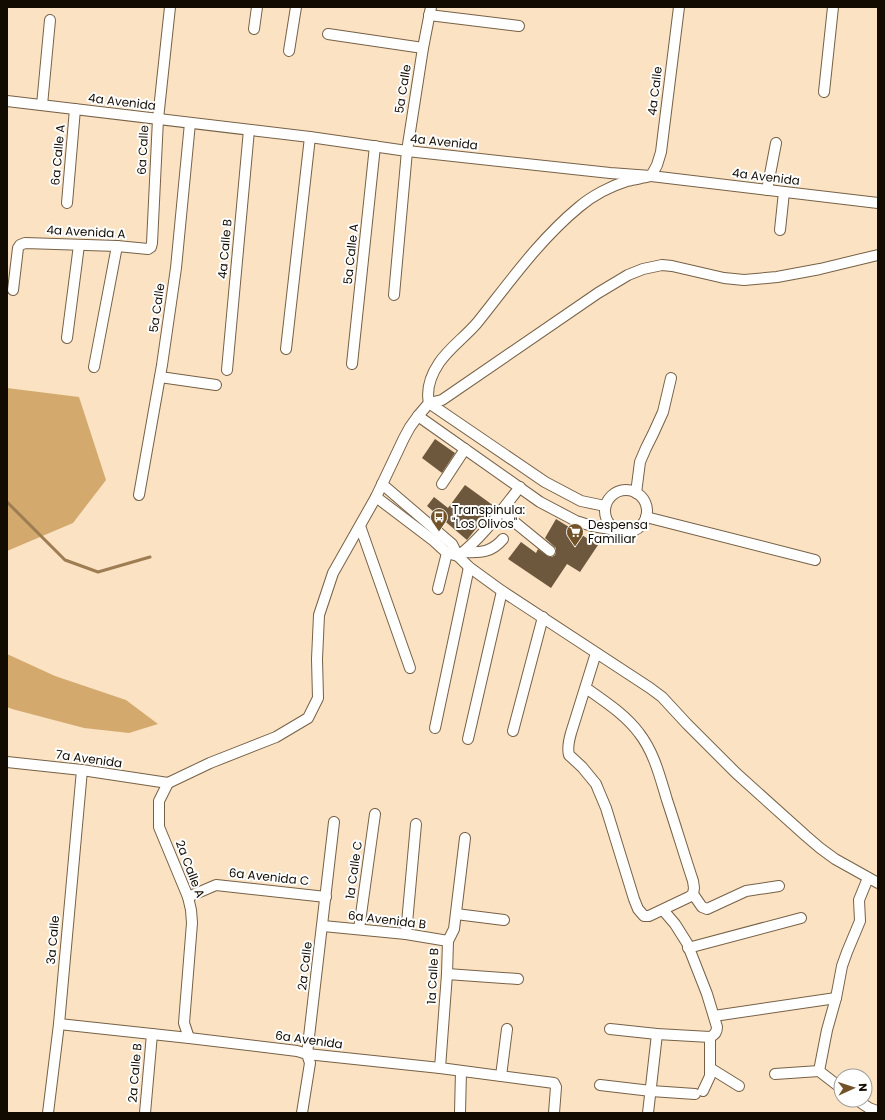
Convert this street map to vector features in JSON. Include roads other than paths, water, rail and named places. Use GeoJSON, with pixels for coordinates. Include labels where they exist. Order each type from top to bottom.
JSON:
{"type":"FeatureCollection","features":[{"type":"Feature","properties":{"kind":"street","name":"6a Calle"},"geometry":{"type":"LineString","coordinates":[[151,248],[158,119],[170,7]]}},
{"type":"Feature","properties":{"kind":"street"},"geometry":{"type":"LineString","coordinates":[[254,29],[257,7]]}},
{"type":"Feature","properties":{"kind":"street"},"geometry":{"type":"LineString","coordinates":[[289,51],[296,7]]}},
{"type":"Feature","properties":{"kind":"street","name":"4a Calle"},"geometry":{"type":"LineString","coordinates":[[651,176],[657,165],[661,152],[679,7]]}},
{"type":"Feature","properties":{"kind":"street"},"geometry":{"type":"LineString","coordinates":[[824,92],[833,7]]}},
{"type":"Feature","properties":{"kind":"street"},"geometry":{"type":"LineString","coordinates":[[430,11],[519,26]]}},
{"type":"Feature","properties":{"kind":"street","name":"5a Calle"},"geometry":{"type":"LineString","coordinates":[[394,296],[407,151],[430,11]]}},
{"type":"Feature","properties":{"kind":"street"},"geometry":{"type":"LineString","coordinates":[[42,105],[50,20]]}},
{"type":"Feature","properties":{"kind":"street"},"geometry":{"type":"LineString","coordinates":[[328,34],[423,48]]}},
{"type":"Feature","properties":{"kind":"street","name":"4a Avenida"},"geometry":{"type":"LineString","coordinates":[[7,101],[310,137],[407,151],[651,176],[878,203]]}},
{"type":"Feature","properties":{"kind":"street","name":"6a Calle A"},"geometry":{"type":"LineString","coordinates":[[67,203],[75,109]]}},
{"type":"Feature","properties":{"kind":"street","name":"5a Calle"},"geometry":{"type":"LineString","coordinates":[[139,495],[160,378],[176,268],[190,123]]}},
{"type":"Feature","properties":{"kind":"street","name":"4a Calle B"},"geometry":{"type":"LineString","coordinates":[[227,370],[249,130]]}},
{"type":"Feature","properties":{"kind":"street"},"geometry":{"type":"LineString","coordinates":[[286,349],[310,137]]}},
{"type":"Feature","properties":{"kind":"street"},"geometry":{"type":"LineString","coordinates":[[767,190],[776,143]]}},
{"type":"Feature","properties":{"kind":"street","name":"5a Calle A"},"geometry":{"type":"LineString","coordinates":[[352,364],[375,146]]}},
{"type":"Feature","properties":{"kind":"street"},"geometry":{"type":"LineString","coordinates":[[605,506],[581,502],[550,485],[429,403],[429,385],[439,363],[475,325],[520,268],[554,230],[579,206],[612,187],[628,181],[651,176]]}},
{"type":"Feature","properties":{"kind":"street"},"geometry":{"type":"LineString","coordinates":[[780,230],[784,192]]}},
{"type":"Feature","properties":{"kind":"street","name":"4a Avenida A"},"geometry":{"type":"LineString","coordinates":[[13,290],[18,248],[20,245],[25,243],[151,248]]}},
{"type":"Feature","properties":{"kind":"street"},"geometry":{"type":"LineString","coordinates":[[67,338],[79,245]]}},
{"type":"Feature","properties":{"kind":"street"},"geometry":{"type":"LineString","coordinates":[[94,367],[117,246]]}},
{"type":"Feature","properties":{"kind":"street"},"geometry":{"type":"LineString","coordinates":[[168,783],[210,763],[276,737],[308,718],[318,698],[317,659],[319,615],[333,573],[376,497],[404,438],[418,416],[429,403],[442,400],[608,286],[643,269],[662,265],[730,279],[755,280],[820,269],[878,256]]}},
{"type":"Feature","properties":{"kind":"street"},"geometry":{"type":"LineString","coordinates":[[160,378],[216,385]]}},
{"type":"Feature","properties":{"kind":"street"},"geometry":{"type":"LineString","coordinates":[[636,493],[640,462],[662,415],[671,378]]}},
{"type":"Feature","properties":{"kind":"street"},"geometry":{"type":"LineString","coordinates":[[418,416],[540,502],[576,521],[622,532],[635,530],[644,522],[646,517],[646,506],[640,496],[631,490],[624,490],[612,495],[605,506],[605,517],[611,526],[616,530]]}},
{"type":"Feature","properties":{"kind":"street"},"geometry":{"type":"LineString","coordinates":[[442,484],[465,449]]}},
{"type":"Feature","properties":{"kind":"street"},"geometry":{"type":"LineString","coordinates":[[382,484],[452,544],[461,554],[469,567],[502,591],[662,697],[736,773],[806,836],[835,859],[878,883]]}},
{"type":"Feature","properties":{"kind":"street"},"geometry":{"type":"LineString","coordinates":[[461,554],[502,511],[520,487]]}},
{"type":"Feature","properties":{"kind":"street"},"geometry":{"type":"LineString","coordinates":[[376,497],[434,541],[447,553],[461,554],[486,551],[498,545],[503,538]]}},
{"type":"Feature","properties":{"kind":"street"},"geometry":{"type":"LineString","coordinates":[[367,514],[385,508],[393,510]]}},
{"type":"Feature","properties":{"kind":"street"},"geometry":{"type":"LineString","coordinates":[[502,511],[550,551]]}},
{"type":"Feature","properties":{"kind":"street"},"geometry":{"type":"LineString","coordinates":[[646,517],[815,560]]}},
{"type":"Feature","properties":{"kind":"street"},"geometry":{"type":"LineString","coordinates":[[360,526],[410,668]]}},
{"type":"Feature","properties":{"kind":"street"},"geometry":{"type":"LineString","coordinates":[[438,589],[447,553]]}},
{"type":"Feature","properties":{"kind":"street"},"geometry":{"type":"LineString","coordinates":[[435,728],[469,567]]}},
{"type":"Feature","properties":{"kind":"street"},"geometry":{"type":"LineString","coordinates":[[468,739],[502,591]]}},
{"type":"Feature","properties":{"kind":"street"},"geometry":{"type":"LineString","coordinates":[[513,732],[543,617]]}},
{"type":"Feature","properties":{"kind":"street"},"geometry":{"type":"LineString","coordinates":[[596,653],[568,743],[569,754],[589,775],[598,789],[606,808],[620,858],[638,909],[641,913],[646,917],[693,894]]}},
{"type":"Feature","properties":{"kind":"street"},"geometry":{"type":"LineString","coordinates":[[586,688],[625,717],[639,732],[651,752],[693,881],[693,894],[702,907],[707,909],[746,891],[780,886]]}},
{"type":"Feature","properties":{"kind":"street","name":"7a Avenida"},"geometry":{"type":"LineString","coordinates":[[7,762],[82,770],[168,783]]}},
{"type":"Feature","properties":{"kind":"street","name":"3a Calle"},"geometry":{"type":"LineString","coordinates":[[48,1113],[59,1024],[82,770]]}},
{"type":"Feature","properties":{"kind":"street","name":"2a Calle A"},"geometry":{"type":"LineString","coordinates":[[168,783],[159,801],[159,827],[188,897],[191,910],[192,923],[184,1023],[189,1038]]}},
{"type":"Feature","properties":{"kind":"street","name":"1a Calle C"},"geometry":{"type":"LineString","coordinates":[[359,929],[375,814]]}},
{"type":"Feature","properties":{"kind":"street","name":"2a Calle"},"geometry":{"type":"LineString","coordinates":[[302,1113],[310,1064],[307,1054],[334,822]]}},
{"type":"Feature","properties":{"kind":"street"},"geometry":{"type":"LineString","coordinates":[[406,934],[416,824]]}},
{"type":"Feature","properties":{"kind":"street","name":"1a Calle B"},"geometry":{"type":"LineString","coordinates":[[440,1068],[448,941],[453,932],[456,914],[465,838]]}},
{"type":"Feature","properties":{"kind":"street"},"geometry":{"type":"LineString","coordinates":[[819,1071],[842,966],[860,921],[859,900],[868,878]]}},
{"type":"Feature","properties":{"kind":"street","name":"6a Avenida C"},"geometry":{"type":"LineString","coordinates":[[188,897],[216,885],[326,897]]}},
{"type":"Feature","properties":{"kind":"street"},"geometry":{"type":"LineString","coordinates":[[610,1029],[657,1034],[710,1037],[714,1035],[717,1030],[707,994],[688,948],[680,932],[663,910]]}},
{"type":"Feature","properties":{"kind":"street"},"geometry":{"type":"LineString","coordinates":[[456,914],[504,920]]}},
{"type":"Feature","properties":{"kind":"street"},"geometry":{"type":"LineString","coordinates":[[688,948],[801,918]]}},
{"type":"Feature","properties":{"kind":"street","name":"6a Avenida B"},"geometry":{"type":"LineString","coordinates":[[323,926],[406,934],[448,941]]}},
{"type":"Feature","properties":{"kind":"street"},"geometry":{"type":"LineString","coordinates":[[447,974],[518,980]]}},
{"type":"Feature","properties":{"kind":"street"},"geometry":{"type":"LineString","coordinates":[[714,1016],[836,998]]}},
{"type":"Feature","properties":{"kind":"street","name":"6a Avenida"},"geometry":{"type":"LineString","coordinates":[[59,1024],[189,1038],[307,1054],[440,1068],[555,1083],[554,1113]]}},
{"type":"Feature","properties":{"kind":"street"},"geometry":{"type":"LineString","coordinates":[[501,1076],[507,1029]]}},
{"type":"Feature","properties":{"kind":"street","name":"2a Calle B"},"geometry":{"type":"LineString","coordinates":[[145,1113],[152,1034]]}},
{"type":"Feature","properties":{"kind":"street"},"geometry":{"type":"LineString","coordinates":[[648,1113],[657,1034]]}},
{"type":"Feature","properties":{"kind":"street"},"geometry":{"type":"LineString","coordinates":[[600,1085],[651,1091],[699,1093],[710,1076],[710,1037]]}},
{"type":"Feature","properties":{"kind":"street"},"geometry":{"type":"LineString","coordinates":[[710,1068],[739,1086]]}},
{"type":"Feature","properties":{"kind":"street"},"geometry":{"type":"LineString","coordinates":[[460,1113],[461,1071]]}},
{"type":"Feature","properties":{"kind":"street"},"geometry":{"type":"LineString","coordinates":[[775,1074],[819,1071],[833,1082]]}},
{"type":"Feature","properties":{"kind":"street"},"geometry":{"type":"LineString","coordinates":[[869,1108],[877,1111]]}},
{"type":"Feature","properties":{"kind":"waterway"},"geometry":{"type":"LineString","coordinates":[[7,502],[65,560],[98,572],[150,557]]}},
{"type":"Feature","properties":{"kind":"place","name":"Transpinula: \"Los Olivos\""},"geometry":{"type":"Point","coordinates":[439,532]}},
{"type":"Feature","properties":{"kind":"place","name":"Despensa Familiar"},"geometry":{"type":"Point","coordinates":[575,547]}}]}
